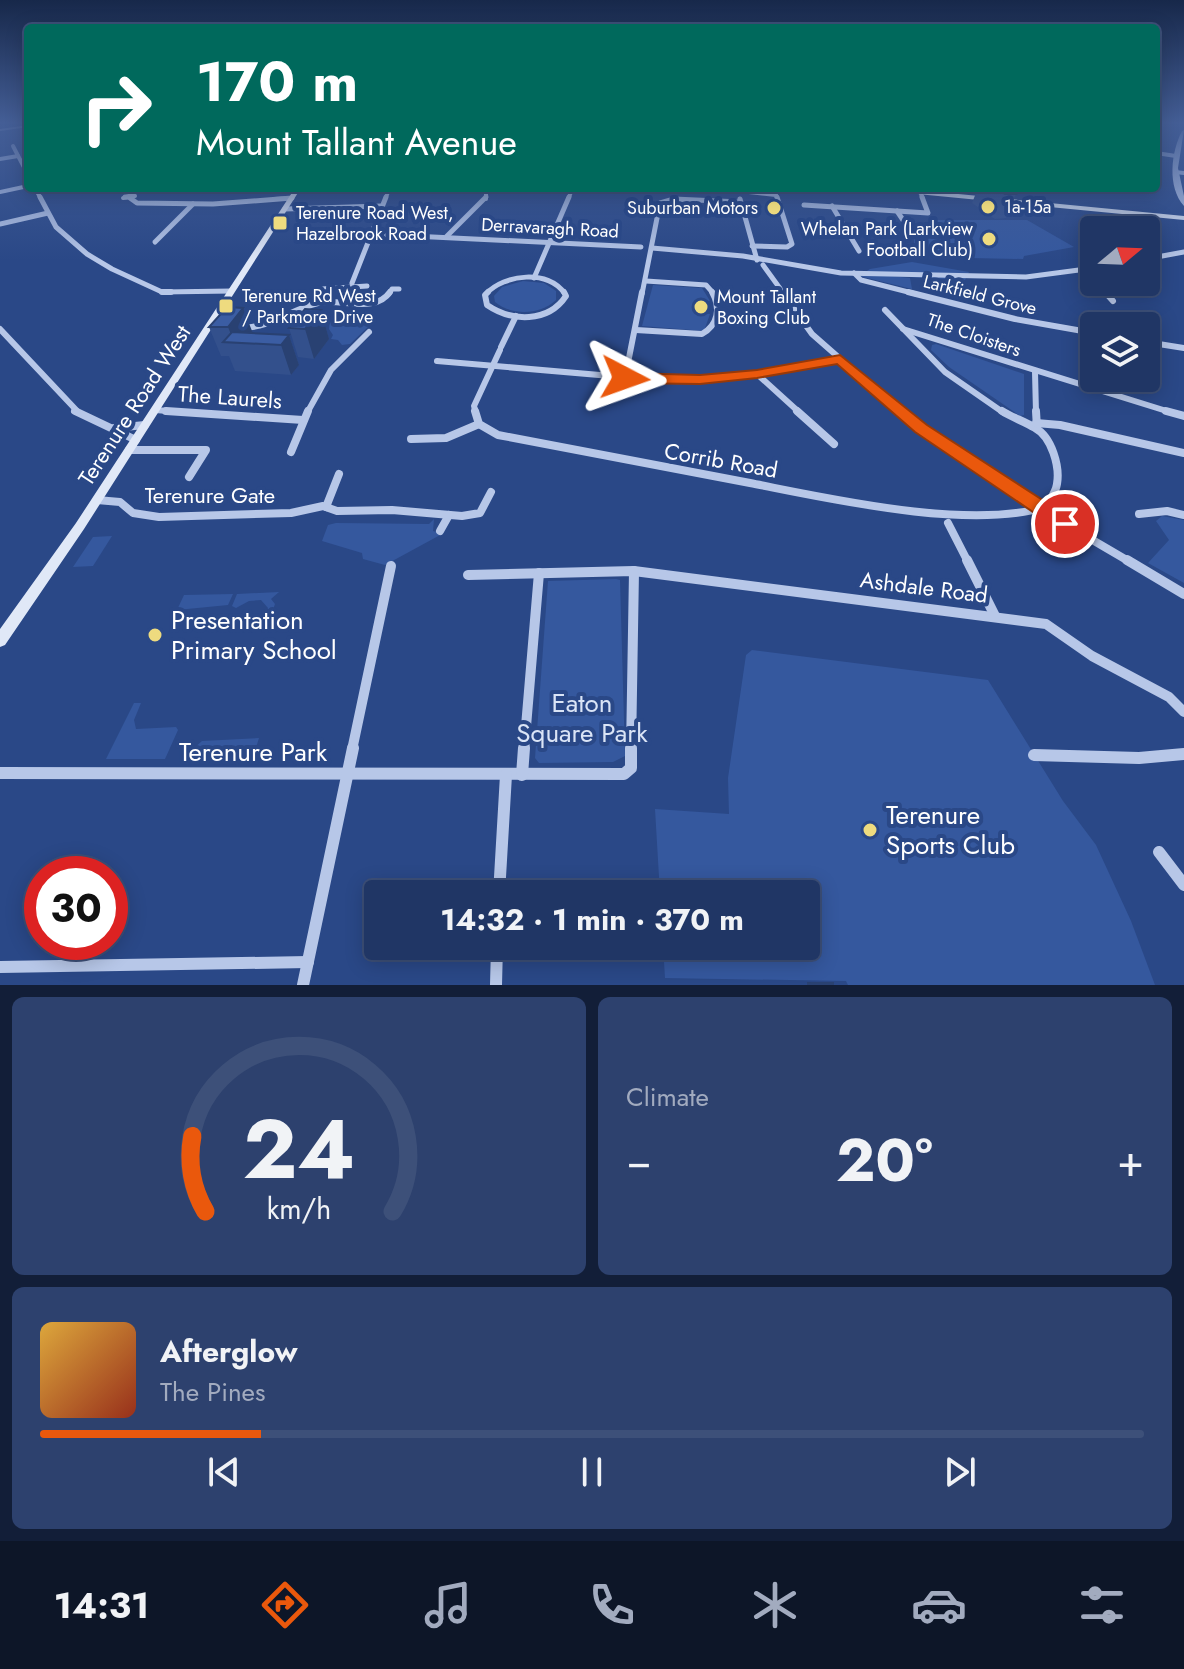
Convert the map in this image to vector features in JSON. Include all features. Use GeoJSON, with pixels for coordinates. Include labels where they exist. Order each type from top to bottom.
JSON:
{"type":"FeatureCollection","features":[{"type":"Feature","properties":{"kind":"main road","name":"Terenure Road West"},"geometry":{"type":"LineString","coordinates":[[0,641],[97,500],[296,192]]}},
{"type":"Feature","properties":{"kind":"main road"},"geometry":{"type":"LineString","coordinates":[[916,192],[1184,218]]}},
{"type":"Feature","properties":{"kind":"street"},"geometry":{"type":"LineString","coordinates":[[1175,169],[1184,204]]}},
{"type":"Feature","properties":{"kind":"street"},"geometry":{"type":"LineString","coordinates":[[1175,172],[1184,173]]}},
{"type":"Feature","properties":{"kind":"street"},"geometry":{"type":"LineString","coordinates":[[0,192],[24,187]]}},
{"type":"Feature","properties":{"kind":"street"},"geometry":{"type":"LineString","coordinates":[[37,192],[56,227],[87,254],[162,292],[232,291]]}},
{"type":"Feature","properties":{"kind":"street"},"geometry":{"type":"LineString","coordinates":[[352,283],[388,192]]}},
{"type":"Feature","properties":{"kind":"street"},"geometry":{"type":"LineString","coordinates":[[447,236],[486,200],[486,192]]}},
{"type":"Feature","properties":{"kind":"street"},"geometry":{"type":"LineString","coordinates":[[534,278],[571,192]]}},
{"type":"Feature","properties":{"kind":"street"},"geometry":{"type":"LineString","coordinates":[[741,192],[740,202],[752,246],[760,262],[804,325],[840,359],[921,429],[1040,509],[1184,594]]}},
{"type":"Feature","properties":{"kind":"street"},"geometry":{"type":"LineString","coordinates":[[752,246],[787,247],[792,244],[776,195],[758,192]]}},
{"type":"Feature","properties":{"kind":"street"},"geometry":{"type":"LineString","coordinates":[[804,205],[928,213],[921,194]]}},
{"type":"Feature","properties":{"kind":"street"},"geometry":{"type":"LineString","coordinates":[[130,198],[137,203],[193,204],[292,198]]}},
{"type":"Feature","properties":{"kind":"street"},"geometry":{"type":"LineString","coordinates":[[625,378],[660,203],[666,200],[740,202]]}},
{"type":"Feature","properties":{"kind":"street"},"geometry":{"type":"LineString","coordinates":[[155,242],[193,204]]}},
{"type":"Feature","properties":{"kind":"street"},"geometry":{"type":"LineString","coordinates":[[285,209],[382,206]]}},
{"type":"Feature","properties":{"kind":"street"},"geometry":{"type":"LineString","coordinates":[[832,206],[859,251]]}},
{"type":"Feature","properties":{"kind":"street"},"geometry":{"type":"LineString","coordinates":[[897,211],[913,235]]}},
{"type":"Feature","properties":{"kind":"street"},"geometry":{"type":"LineString","coordinates":[[0,224],[48,213]]}},
{"type":"Feature","properties":{"kind":"street","name":"Derravaragh Road"},"geometry":{"type":"LineString","coordinates":[[371,234],[641,247]]}},
{"type":"Feature","properties":{"kind":"street"},"geometry":{"type":"LineString","coordinates":[[652,248],[841,273],[1026,277],[1080,271]]}},
{"type":"Feature","properties":{"kind":"street"},"geometry":{"type":"LineString","coordinates":[[1160,256],[1184,253]]}},
{"type":"Feature","properties":{"kind":"street","name":"Larkfield Grove"},"geometry":{"type":"LineString","coordinates":[[841,273],[1015,319],[1080,331]]}},
{"type":"Feature","properties":{"kind":"street","name":"Larkfield Grove"},"geometry":{"type":"LineString","coordinates":[[853,273],[861,280]]}},
{"type":"Feature","properties":{"kind":"street"},"geometry":{"type":"LineString","coordinates":[[534,278],[564,289],[566,296],[563,302],[545,313],[516,316],[491,309],[485,295],[499,283],[534,278]]}},
{"type":"Feature","properties":{"kind":"street"},"geometry":{"type":"LineString","coordinates":[[636,330],[702,334],[711,329],[718,311],[716,298],[706,285],[646,281]]}},
{"type":"Feature","properties":{"kind":"street"},"geometry":{"type":"LineString","coordinates":[[319,295],[322,289],[337,286],[367,286]]}},
{"type":"Feature","properties":{"kind":"street"},"geometry":{"type":"LineString","coordinates":[[260,328],[319,303],[375,303],[385,299],[392,289],[399,289]]}},
{"type":"Feature","properties":{"kind":"street"},"geometry":{"type":"LineString","coordinates":[[1108,296],[1113,301]]}},
{"type":"Feature","properties":{"kind":"street","name":"The Cloisters"},"geometry":{"type":"LineString","coordinates":[[885,310],[950,376],[1018,422],[1037,426],[1060,425],[1184,453]]}},
{"type":"Feature","properties":{"kind":"street"},"geometry":{"type":"LineString","coordinates":[[411,439],[446,438],[479,424],[474,406],[516,316]]}},
{"type":"Feature","properties":{"kind":"street"},"geometry":{"type":"LineString","coordinates":[[209,327],[221,327]]}},
{"type":"Feature","properties":{"kind":"street"},"geometry":{"type":"LineString","coordinates":[[234,328],[271,329]]}},
{"type":"Feature","properties":{"kind":"street"},"geometry":{"type":"LineString","coordinates":[[0,329],[73,410],[109,428],[132,445],[206,450],[189,477]]}},
{"type":"Feature","properties":{"kind":"street","name":"The Cloisters"},"geometry":{"type":"LineString","coordinates":[[902,329],[1184,416]]}},
{"type":"Feature","properties":{"kind":"street","name":"The Laurels"},"geometry":{"type":"LineString","coordinates":[[291,452],[303,420],[328,373],[358,339],[369,332]]}},
{"type":"Feature","properties":{"kind":"street"},"geometry":{"type":"LineString","coordinates":[[918,345],[943,341]]}},
{"type":"Feature","properties":{"kind":"street"},"geometry":{"type":"LineString","coordinates":[[1160,344],[1184,348]]}},
{"type":"Feature","properties":{"kind":"street"},"geometry":{"type":"LineString","coordinates":[[437,361],[669,381],[757,374],[840,359]]}},
{"type":"Feature","properties":{"kind":"street","name":"The Cloisters"},"geometry":{"type":"LineString","coordinates":[[1035,372],[1037,426],[1052,448],[1058,474],[1057,488],[1046,507],[1040,509]]}},
{"type":"Feature","properties":{"kind":"street"},"geometry":{"type":"LineString","coordinates":[[757,374],[834,444]]}},
{"type":"Feature","properties":{"kind":"street","name":"The Laurels"},"geometry":{"type":"LineString","coordinates":[[155,410],[303,420]]}},
{"type":"Feature","properties":{"kind":"street","name":"Corrib Road"},"geometry":{"type":"LineString","coordinates":[[479,424],[498,435],[562,448],[901,509],[1003,516],[1040,509]]}},
{"type":"Feature","properties":{"kind":"street"},"geometry":{"type":"LineString","coordinates":[[109,428],[145,425]]}},
{"type":"Feature","properties":{"kind":"street"},"geometry":{"type":"LineString","coordinates":[[326,507],[339,474]]}},
{"type":"Feature","properties":{"kind":"street","name":"Terenure Gate"},"geometry":{"type":"LineString","coordinates":[[97,500],[120,502],[133,513],[159,517],[291,513],[326,507],[337,511],[392,510],[470,516],[480,513],[491,492]]}},
{"type":"Feature","properties":{"kind":"street"},"geometry":{"type":"LineString","coordinates":[[1139,514],[1167,511],[1184,515]]}},
{"type":"Feature","properties":{"kind":"street"},"geometry":{"type":"LineString","coordinates":[[440,531],[449,515]]}},
{"type":"Feature","properties":{"kind":"street"},"geometry":{"type":"LineString","coordinates":[[948,523],[995,616]]}},
{"type":"Feature","properties":{"kind":"street"},"geometry":{"type":"LineString","coordinates":[[303,985],[391,566]]}},
{"type":"Feature","properties":{"kind":"street","name":"Ashdale Road"},"geometry":{"type":"LineString","coordinates":[[468,575],[634,571],[1046,624],[1092,656],[1169,697],[1184,712]]}},
{"type":"Feature","properties":{"kind":"street","name":"Terenure Park"},"geometry":{"type":"LineString","coordinates":[[0,773],[624,774],[631,768],[630,662],[634,571]]}},
{"type":"Feature","properties":{"kind":"street"},"geometry":{"type":"LineString","coordinates":[[522,775],[539,573]]}},
{"type":"Feature","properties":{"kind":"street"},"geometry":{"type":"LineString","coordinates":[[1034,755],[1139,758],[1184,754]]}},
{"type":"Feature","properties":{"kind":"street"},"geometry":{"type":"LineString","coordinates":[[500,880],[506,775]]}},
{"type":"Feature","properties":{"kind":"street"},"geometry":{"type":"LineString","coordinates":[[1159,852],[1184,885]]}},
{"type":"Feature","properties":{"kind":"street"},"geometry":{"type":"LineString","coordinates":[[496,985],[497,960]]}},
{"type":"Feature","properties":{"kind":"street"},"geometry":{"type":"LineString","coordinates":[[0,967],[308,962]]}},
{"type":"Feature","properties":{"kind":"green space","name":"Whelan Park (Larkview Football Club)"},"geometry":{"type":"Polygon","coordinates":[[[935,220],[1027,220],[1074,247],[1024,256],[1023,259],[971,258],[914,248],[914,240],[935,224],[935,220]]]}},
{"type":"Feature","properties":{"kind":"green space"},"geometry":{"type":"Polygon","coordinates":[[[912,262],[969,272],[965,280],[891,276],[910,278],[912,289],[859,276],[870,269],[912,262]]]}},
{"type":"Feature","properties":{"kind":"green space"},"geometry":{"type":"Polygon","coordinates":[[[523,281],[544,283],[556,291],[556,300],[542,309],[526,312],[509,310],[495,302],[494,296],[502,287],[523,281]]]}},
{"type":"Feature","properties":{"kind":"green space"},"geometry":{"type":"Polygon","coordinates":[[[653,285],[702,288],[710,301],[693,303],[694,312],[710,314],[704,331],[642,326],[653,285]]]}},
{"type":"Feature","properties":{"kind":"green space"},"geometry":{"type":"Polygon","coordinates":[[[337,318],[363,321],[369,326],[350,344],[342,345],[338,340],[331,339],[333,335],[329,329],[330,321],[337,318]]]}},
{"type":"Feature","properties":{"kind":"green space"},"geometry":{"type":"Polygon","coordinates":[[[932,345],[1024,374],[1024,415],[1020,416],[949,367],[931,350],[932,345]]]}},
{"type":"Feature","properties":{"kind":"green space"},"geometry":{"type":"Polygon","coordinates":[[[1162,516],[1184,520],[1184,583],[1148,563],[1169,540],[1156,521],[1162,516]]]}},
{"type":"Feature","properties":{"kind":"green space"},"geometry":{"type":"Polygon","coordinates":[[[434,519],[433,531],[442,534],[385,565],[363,559],[362,553],[322,541],[328,525],[336,523],[429,524],[434,519]]]}},
{"type":"Feature","properties":{"kind":"green space"},"geometry":{"type":"Polygon","coordinates":[[[112,536],[93,566],[73,567],[93,537],[112,536]]]}},
{"type":"Feature","properties":{"kind":"green space","name":"Eaton Square Park"},"geometry":{"type":"Polygon","coordinates":[[[620,580],[625,756],[613,762],[539,763],[535,758],[548,581],[620,580]]]}},
{"type":"Feature","properties":{"kind":"green space"},"geometry":{"type":"Polygon","coordinates":[[[279,592],[271,599],[275,604],[266,630],[242,630],[243,626],[259,621],[268,608],[261,600],[249,601],[236,608],[232,606],[237,594],[279,592]]]}},
{"type":"Feature","properties":{"kind":"green space"},"geometry":{"type":"Polygon","coordinates":[[[233,594],[228,605],[177,610],[184,595],[233,594]]]}},
{"type":"Feature","properties":{"kind":"green space","name":"Terenure Sports Club"},"geometry":{"type":"Polygon","coordinates":[[[752,650],[988,680],[1063,801],[1096,845],[1131,921],[1155,985],[848,985],[846,981],[665,978],[664,960],[820,960],[820,880],[659,880],[655,809],[729,814],[728,778],[746,655],[752,650]]]}},
{"type":"Feature","properties":{"kind":"green space"},"geometry":{"type":"Polygon","coordinates":[[[134,703],[141,703],[134,720],[136,729],[176,727],[178,730],[165,759],[106,759],[134,703]]]}},
{"type":"Feature","properties":{"kind":"green space"},"geometry":{"type":"Polygon","coordinates":[[[259,738],[252,760],[201,760],[187,754],[202,741],[259,738]]]}},
{"type":"Feature","properties":{"kind":"building"},"geometry":{"type":"Polygon","coordinates":[[[227,307],[243,308],[228,327],[209,327],[227,307]]]}},
{"type":"Feature","properties":{"kind":"building"},"geometry":{"type":"Polygon","coordinates":[[[305,309],[321,310],[305,329],[289,328],[305,309]]]}},
{"type":"Feature","properties":{"kind":"building"},"geometry":{"type":"Polygon","coordinates":[[[232,332],[289,335],[281,345],[223,342],[232,332]]]}},
{"type":"Feature","properties":{"kind":"building"},"geometry":{"type":"Polygon","coordinates":[[[833,983],[833,985],[808,985],[833,983]]]}},
{"type":"Feature","properties":{"kind":"place","name":"1a-15a"},"geometry":{"type":"Point","coordinates":[988,207]}},
{"type":"Feature","properties":{"kind":"place","name":"Suburban Motors"},"geometry":{"type":"Point","coordinates":[774,208]}},
{"type":"Feature","properties":{"kind":"place","name":"Terenure Road West, Hazelbrook Road"},"geometry":{"type":"Point","coordinates":[280,223]}},
{"type":"Feature","properties":{"kind":"place","name":"Whelan Park (Larkview Football Club)"},"geometry":{"type":"Point","coordinates":[989,239]}},
{"type":"Feature","properties":{"kind":"place","name":"Terenure Rd West / Parkmore Drive"},"geometry":{"type":"Point","coordinates":[226,306]}},
{"type":"Feature","properties":{"kind":"place","name":"Mount Tallant Boxing Club"},"geometry":{"type":"Point","coordinates":[701,307]}},
{"type":"Feature","properties":{"kind":"place","name":"Presentation Primary School"},"geometry":{"type":"Point","coordinates":[155,635]}},
{"type":"Feature","properties":{"kind":"place","name":"Terenure Sports Club"},"geometry":{"type":"Point","coordinates":[870,830]}},
{"type":"Feature","properties":{"kind":"route"},"geometry":{"type":"LineString","coordinates":[[625,378],[700,380],[757,374],[840,359],[921,429],[1065,524]]}}]}
